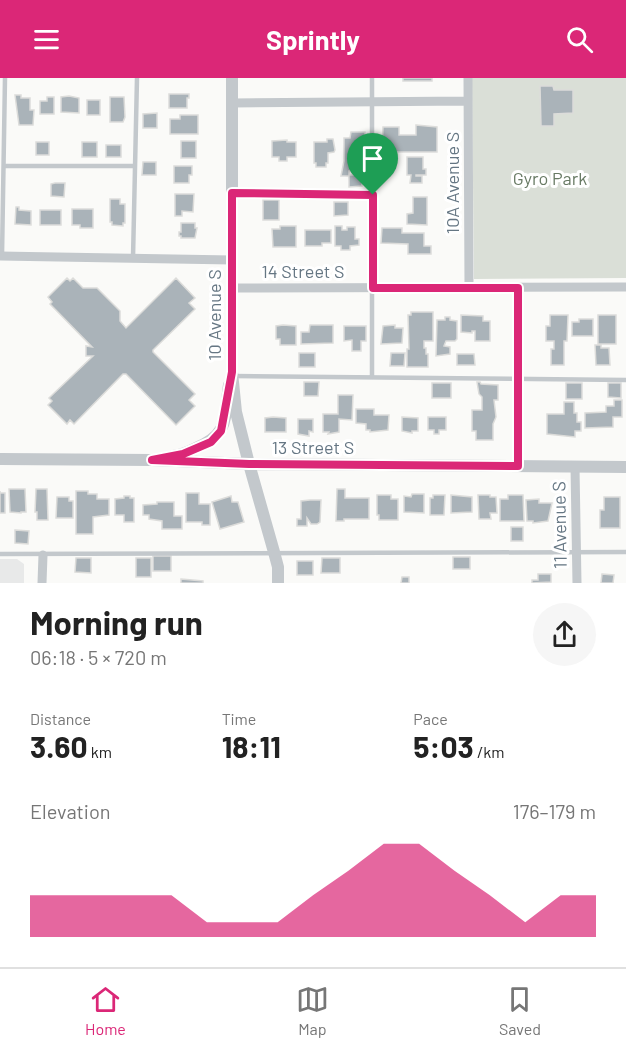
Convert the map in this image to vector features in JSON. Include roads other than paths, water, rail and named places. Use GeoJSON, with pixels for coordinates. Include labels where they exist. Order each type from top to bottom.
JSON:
{"type":"FeatureCollection","features":[{"type":"Feature","properties":{"kind":"street","name":"10 Avenue S"},"geometry":{"type":"LineString","coordinates":[[232,78],[232,374],[236,412],[278,567],[278,583]]}},
{"type":"Feature","properties":{"kind":"street","name":"10A Avenue S"},"geometry":{"type":"LineString","coordinates":[[468,78],[469,287]]}},
{"type":"Feature","properties":{"kind":"street"},"geometry":{"type":"LineString","coordinates":[[232,103],[468,101]]}},
{"type":"Feature","properties":{"kind":"street"},"geometry":{"type":"LineString","coordinates":[[1,256],[232,260]]}},
{"type":"Feature","properties":{"kind":"street","name":"14 Street S"},"geometry":{"type":"LineString","coordinates":[[232,288],[626,287]]}},
{"type":"Feature","properties":{"kind":"street"},"geometry":{"type":"LineString","coordinates":[[518,288],[518,466]]}},
{"type":"Feature","properties":{"kind":"street"},"geometry":{"type":"LineString","coordinates":[[152,460],[183,454],[211,442],[221,431],[232,374]]}},
{"type":"Feature","properties":{"kind":"street","name":"13 Street S"},"geometry":{"type":"LineString","coordinates":[[0,459],[152,460],[249,464],[626,467]]}},
{"type":"Feature","properties":{"kind":"street","name":"11 Avenue S"},"geometry":{"type":"LineString","coordinates":[[575,467],[577,583]]}},
{"type":"Feature","properties":{"kind":"street"},"geometry":{"type":"LineString","coordinates":[[42,583],[43,555]]}},
{"type":"Feature","properties":{"kind":"lane"},"geometry":{"type":"LineString","coordinates":[[1,256],[5,78]]}},
{"type":"Feature","properties":{"kind":"lane"},"geometry":{"type":"LineString","coordinates":[[133,258],[137,78]]}},
{"type":"Feature","properties":{"kind":"lane"},"geometry":{"type":"LineString","coordinates":[[372,78],[372,377]]}},
{"type":"Feature","properties":{"kind":"lane"},"geometry":{"type":"LineString","coordinates":[[4,166],[135,166]]}},
{"type":"Feature","properties":{"kind":"lane"},"geometry":{"type":"LineString","coordinates":[[232,193],[373,195]]}},
{"type":"Feature","properties":{"kind":"lane"},"geometry":{"type":"LineString","coordinates":[[232,374],[626,380]]}},
{"type":"Feature","properties":{"kind":"lane"},"geometry":{"type":"LineString","coordinates":[[0,554],[626,552]]}},
{"type":"Feature","properties":{"kind":"park label","name":"Gyro Park"},"geometry":{"type":"Point","coordinates":[550,178]}}]}
